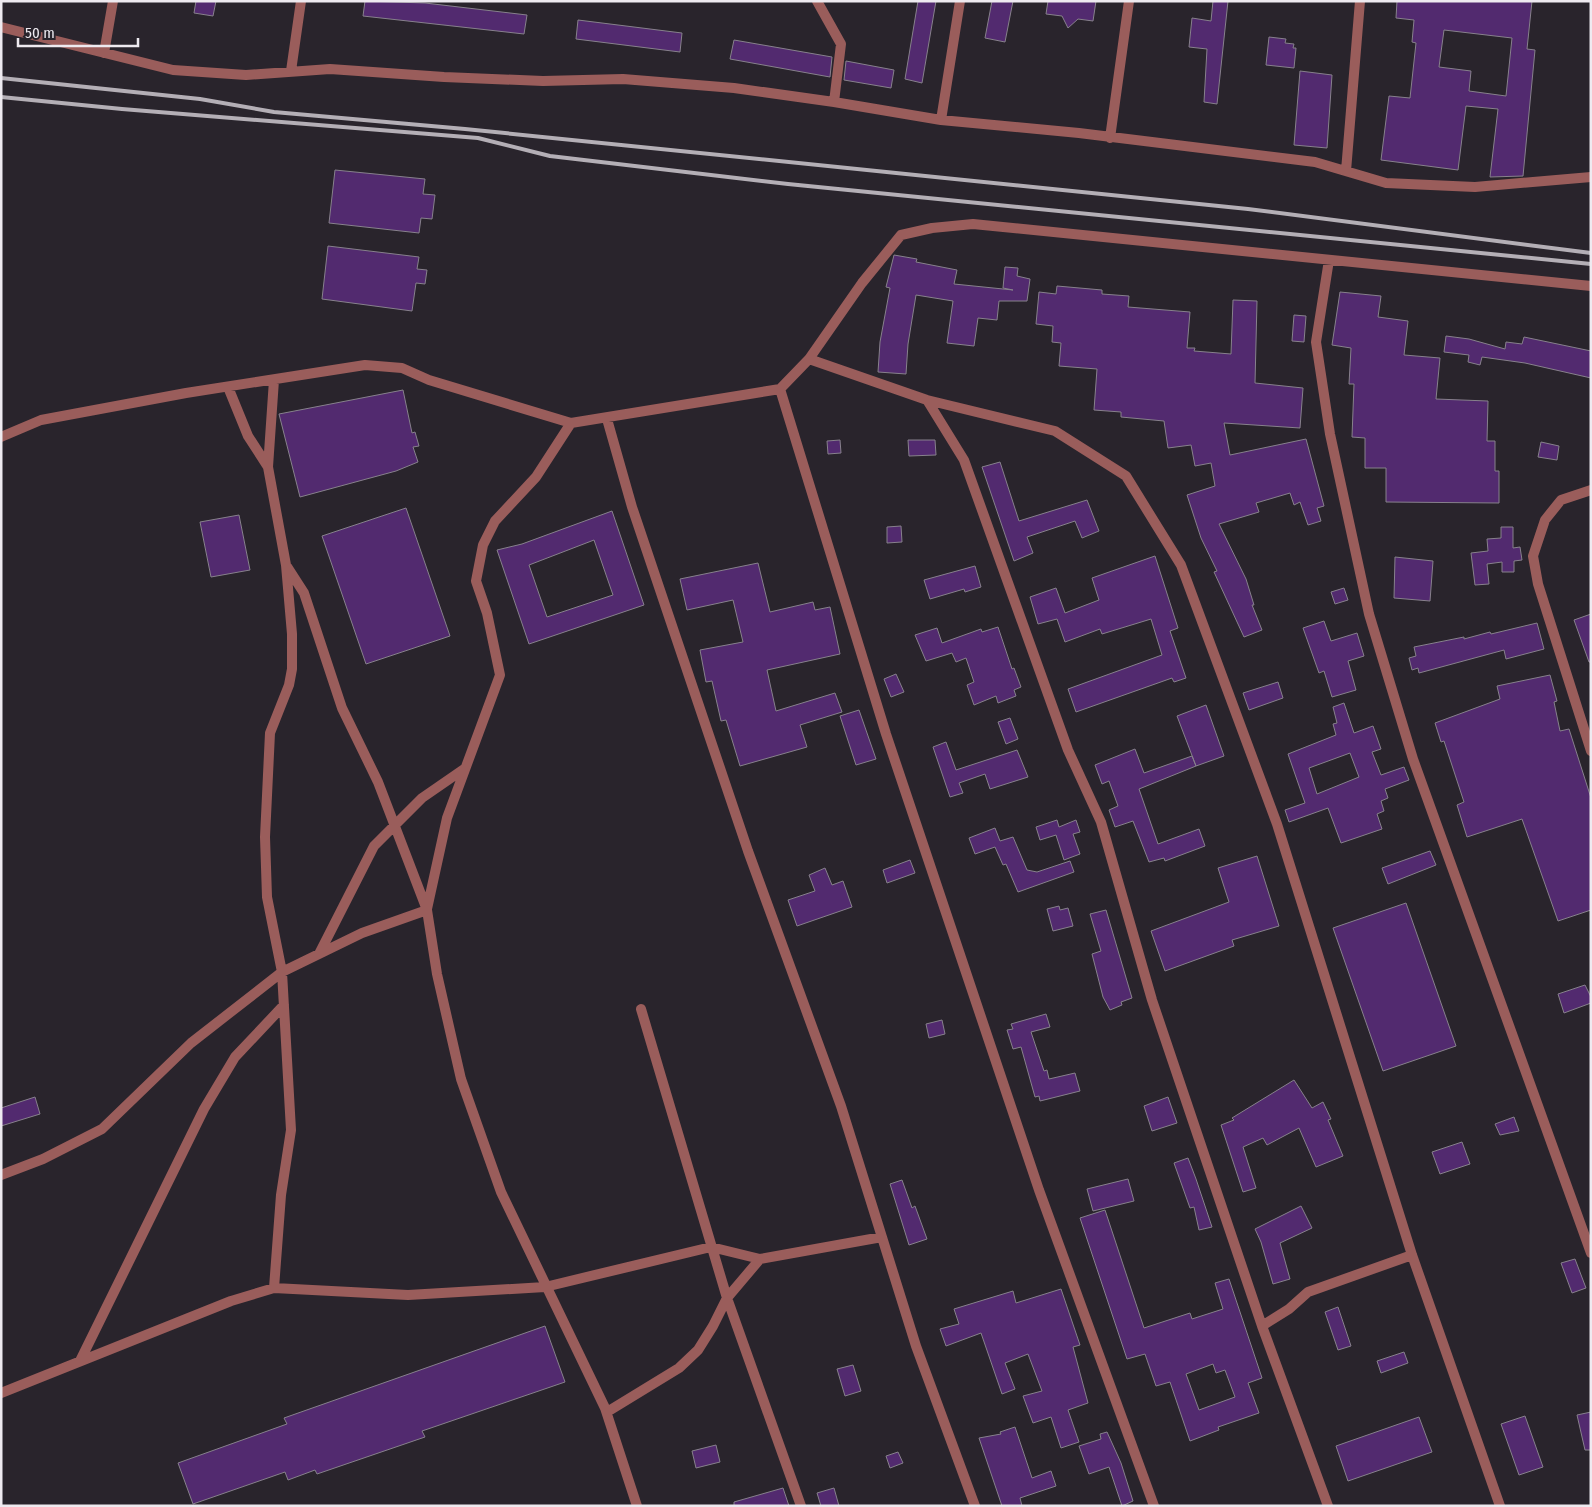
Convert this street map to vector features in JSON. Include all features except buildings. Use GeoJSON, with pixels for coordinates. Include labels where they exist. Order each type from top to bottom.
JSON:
{"type":"FeatureCollection","features":[{"type":"Feature","properties":{"kind":"street"},"geometry":{"type":"LineString","coordinates":[[104,53],[113,1]]}},
{"type":"Feature","properties":{"kind":"street"},"geometry":{"type":"LineString","coordinates":[[291,71],[301,1]]}},
{"type":"Feature","properties":{"kind":"street"},"geometry":{"type":"LineString","coordinates":[[816,1],[842,44],[834,102]]}},
{"type":"Feature","properties":{"kind":"street"},"geometry":{"type":"LineString","coordinates":[[941,120],[960,1]]}},
{"type":"Feature","properties":{"kind":"street"},"geometry":{"type":"LineString","coordinates":[[1110,138],[1129,1]]}},
{"type":"Feature","properties":{"kind":"street"},"geometry":{"type":"LineString","coordinates":[[1346,171],[1360,1]]}},
{"type":"Feature","properties":{"kind":"street"},"geometry":{"type":"LineString","coordinates":[[1,28],[173,70],[246,75],[330,69],[543,81],[623,79],[734,88],[941,120],[1315,162],[1386,183],[1475,187],[1591,177]]}},
{"type":"Feature","properties":{"kind":"street"},"geometry":{"type":"LineString","coordinates":[[1,436],[41,420],[228,386],[365,365],[402,368],[430,380],[571,423],[606,419],[649,409],[780,389],[809,359],[862,283],[902,235],[932,228],[973,224],[1591,286]]}},
{"type":"Feature","properties":{"kind":"street"},"geometry":{"type":"LineString","coordinates":[[1329,260],[1316,342],[1330,434],[1369,614],[1413,759],[1591,1253]]}},
{"type":"Feature","properties":{"kind":"street"},"geometry":{"type":"LineString","coordinates":[[809,359],[927,400],[1055,431],[1126,476],[1181,566],[1277,824],[1412,1255],[1500,1506]]}},
{"type":"Feature","properties":{"kind":"street"},"geometry":{"type":"LineString","coordinates":[[274,380],[268,467],[286,566],[292,634],[292,669],[289,685],[270,733],[265,837],[267,897],[282,972],[291,1130],[281,1195],[274,1288]]}},
{"type":"Feature","properties":{"kind":"street"},"geometry":{"type":"LineString","coordinates":[[228,386],[248,436],[268,467]]}},
{"type":"Feature","properties":{"kind":"street"},"geometry":{"type":"LineString","coordinates":[[780,389],[886,734],[1038,1190],[1154,1506]]}},
{"type":"Feature","properties":{"kind":"street"},"geometry":{"type":"LineString","coordinates":[[927,400],[964,460],[1068,750],[1101,822],[1152,1000],[1262,1326],[1328,1506]]}},
{"type":"Feature","properties":{"kind":"street"},"geometry":{"type":"LineString","coordinates":[[606,419],[632,507],[748,851],[841,1106],[916,1346],[975,1506]]}},
{"type":"Feature","properties":{"kind":"street"},"geometry":{"type":"LineString","coordinates":[[427,910],[447,818],[500,675],[487,612],[476,582],[483,545],[495,521],[536,477],[571,423]]}},
{"type":"Feature","properties":{"kind":"street"},"geometry":{"type":"LineString","coordinates":[[1591,490],[1561,500],[1545,520],[1533,556],[1538,584],[1591,751]]}},
{"type":"Feature","properties":{"kind":"street"},"geometry":{"type":"LineString","coordinates":[[286,566],[304,593],[342,708],[378,782],[427,910],[436,974],[461,1079],[501,1192],[545,1287],[607,1412],[637,1506]]}},
{"type":"Feature","properties":{"kind":"street"},"geometry":{"type":"LineString","coordinates":[[319,954],[374,846],[422,798],[464,769]]}},
{"type":"Feature","properties":{"kind":"street"},"geometry":{"type":"LineString","coordinates":[[1,1175],[43,1158],[102,1129],[191,1044],[282,972],[362,933],[427,910]]}},
{"type":"Feature","properties":{"kind":"street"},"geometry":{"type":"LineString","coordinates":[[80,1361],[204,1109],[235,1057],[284,1004]]}},
{"type":"Feature","properties":{"kind":"street"},"geometry":{"type":"LineString","coordinates":[[641,1009],[727,1298],[801,1506]]}},
{"type":"Feature","properties":{"kind":"street"},"geometry":{"type":"LineString","coordinates":[[1,1393],[230,1301],[274,1288],[408,1295],[545,1287],[711,1247],[760,1259],[882,1237]]}},
{"type":"Feature","properties":{"kind":"street"},"geometry":{"type":"LineString","coordinates":[[1262,1326],[1289,1309],[1308,1292],[1412,1255]]}},
{"type":"Feature","properties":{"kind":"street"},"geometry":{"type":"LineString","coordinates":[[607,1412],[679,1368],[692,1356],[713,1326],[727,1298],[760,1259]]}},
{"type":"Feature","properties":{"kind":"railway"},"geometry":{"type":"LineString","coordinates":[[1,78],[200,99],[274,112],[465,129],[1248,209],[1591,253]]}},
{"type":"Feature","properties":{"kind":"railway"},"geometry":{"type":"LineString","coordinates":[[1,97],[122,109],[478,138],[550,156],[788,184],[1591,264]]}}]}
